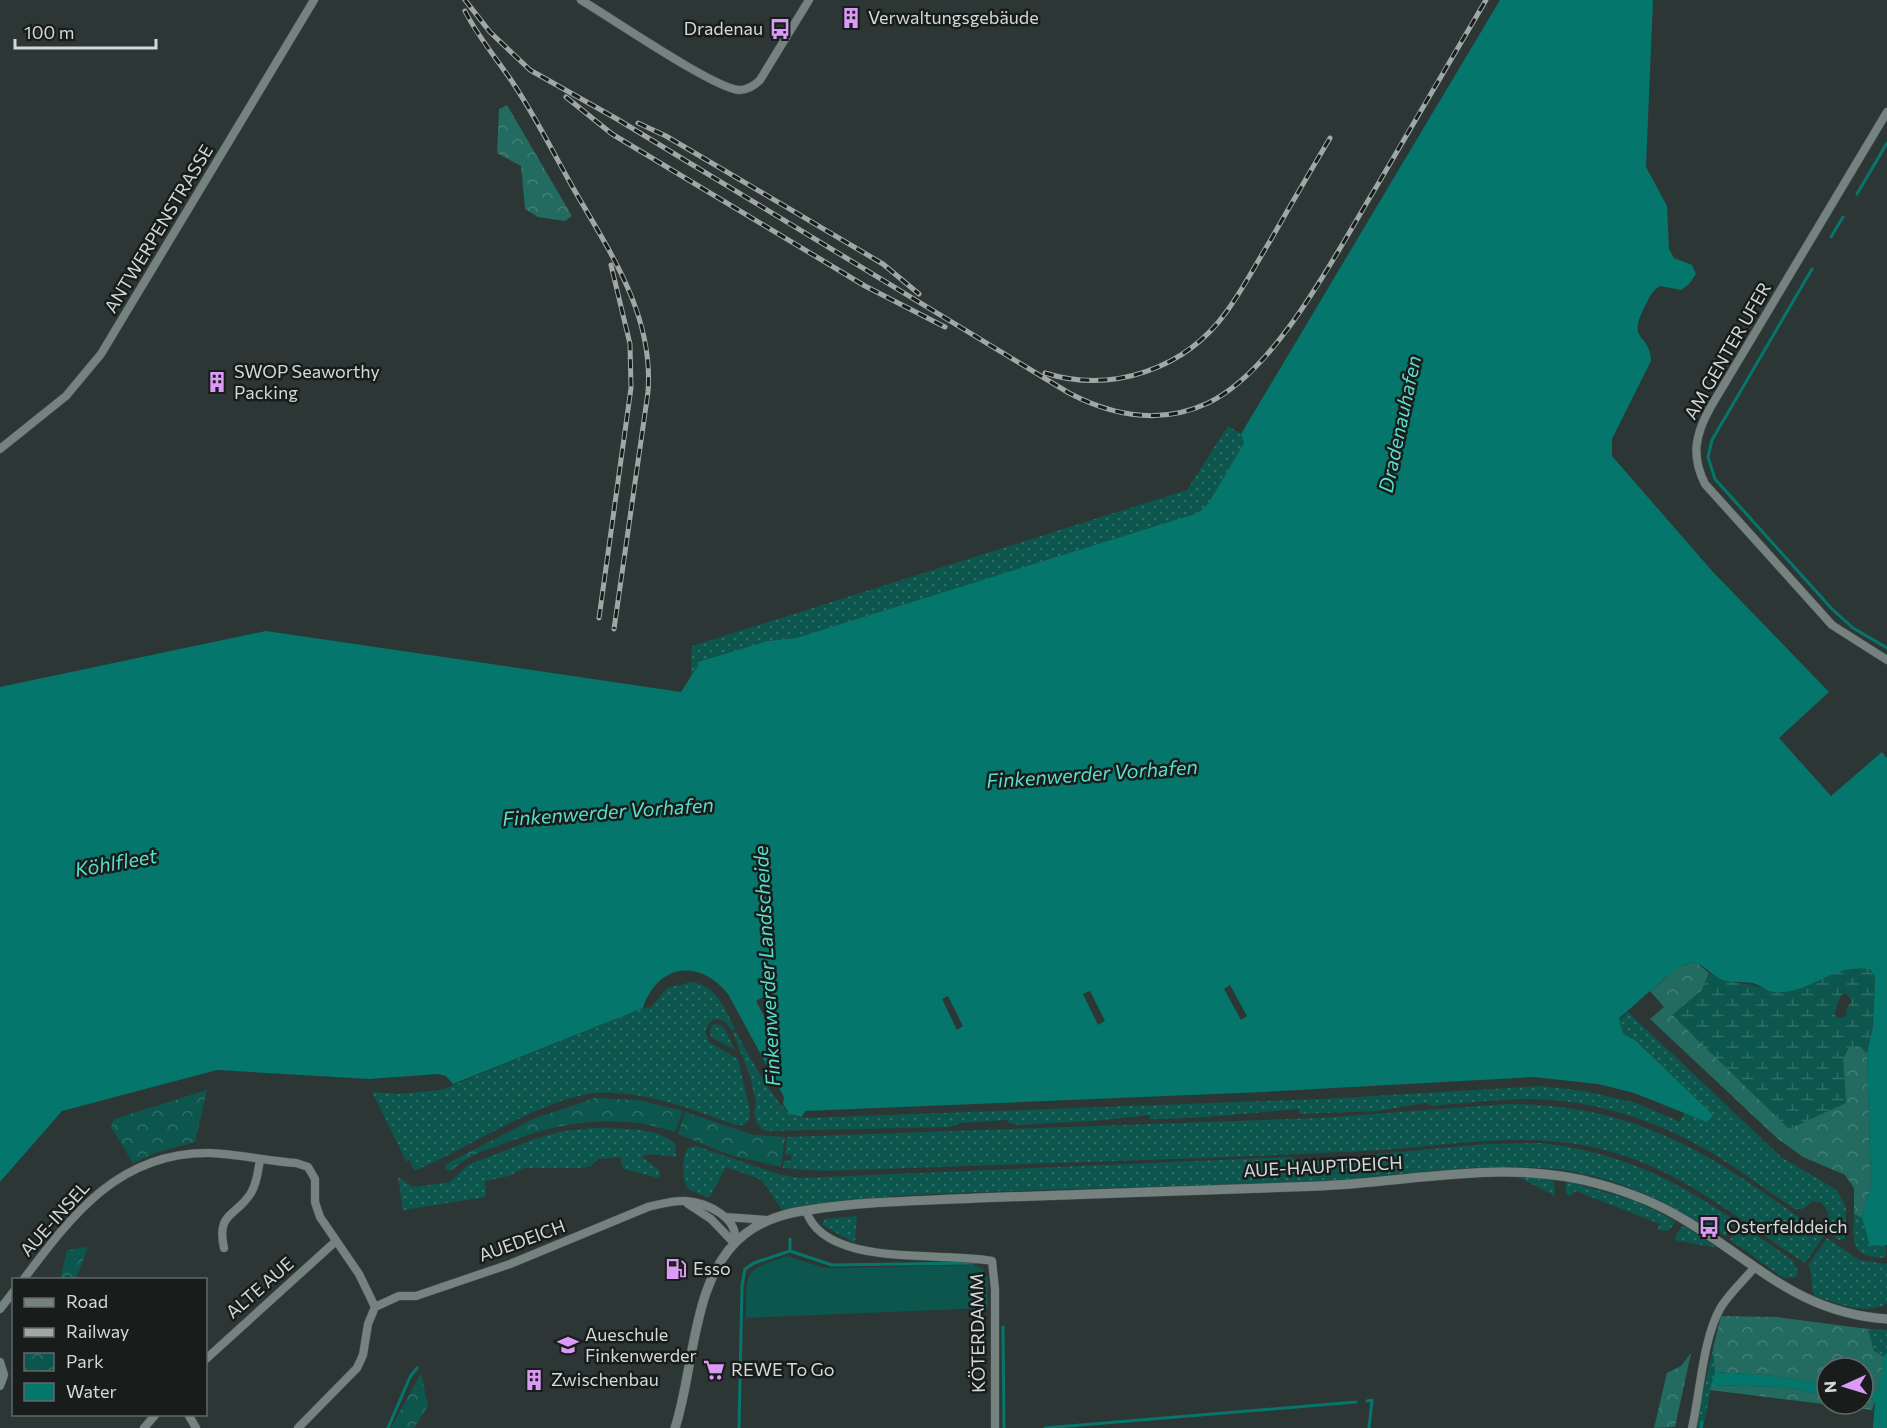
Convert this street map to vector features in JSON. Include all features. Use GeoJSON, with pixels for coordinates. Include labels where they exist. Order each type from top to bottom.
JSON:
{"type":"FeatureCollection","features":[{"type":"Feature","properties":{"kind":"street","name":"ANTWERPENSTRASSE"},"geometry":{"type":"LineString","coordinates":[[0,449],[66,396],[101,354],[314,0]]}},
{"type":"Feature","properties":{"kind":"street"},"geometry":{"type":"LineString","coordinates":[[581,0],[726,86],[746,90],[760,80],[809,0]]}},
{"type":"Feature","properties":{"kind":"street","name":"AM GENTER UFER"},"geometry":{"type":"LineString","coordinates":[[1887,112],[1710,408],[1701,424],[1695,448],[1699,472],[1705,484],[1819,613],[1844,636],[1887,660]]}},
{"type":"Feature","properties":{"kind":"street","name":"AUE-INSEL"},"geometry":{"type":"LineString","coordinates":[[24,1278],[62,1230],[98,1192],[130,1171],[194,1154],[233,1155],[260,1160]]}},
{"type":"Feature","properties":{"kind":"street"},"geometry":{"type":"LineString","coordinates":[[224,1248],[222,1235],[224,1220],[251,1193],[260,1160],[296,1163],[310,1169],[315,1179],[317,1209],[336,1242],[359,1274],[375,1307],[368,1323],[363,1355],[357,1368],[298,1428]]}},
{"type":"Feature","properties":{"kind":"street","name":"AUE-HAUPTDEICH"},"geometry":{"type":"LineString","coordinates":[[734,1243],[768,1220],[806,1210],[903,1201],[1368,1183],[1490,1171],[1539,1173],[1596,1183],[1645,1200],[1683,1219],[1784,1288],[1826,1307],[1887,1319]]}},
{"type":"Feature","properties":{"kind":"street"},"geometry":{"type":"LineString","coordinates":[[678,1201],[703,1213],[734,1243]]}},
{"type":"Feature","properties":{"kind":"street","name":"AUEDEICH"},"geometry":{"type":"LineString","coordinates":[[375,1307],[399,1296],[427,1293],[510,1264],[648,1207],[678,1201],[697,1203],[723,1216],[743,1220],[768,1220]]}},
{"type":"Feature","properties":{"kind":"street","name":"KÖTERDAMM"},"geometry":{"type":"LineString","coordinates":[[806,1210],[812,1225],[859,1252],[971,1257],[992,1261],[995,1289],[994,1428]]}},
{"type":"Feature","properties":{"kind":"street"},"geometry":{"type":"LineString","coordinates":[[675,1428],[703,1305],[713,1272],[734,1243],[734,1228],[723,1216]]}},
{"type":"Feature","properties":{"kind":"street","name":"ALTE AUE"},"geometry":{"type":"LineString","coordinates":[[207,1358],[336,1242]]}},
{"type":"Feature","properties":{"kind":"street"},"geometry":{"type":"LineString","coordinates":[[1692,1428],[1700,1383],[1718,1314],[1754,1268]]}},
{"type":"Feature","properties":{"kind":"street"},"geometry":{"type":"LineString","coordinates":[[0,1309],[12,1294]]}},
{"type":"Feature","properties":{"kind":"street"},"geometry":{"type":"LineString","coordinates":[[0,1362],[4,1375],[0,1386]]}},
{"type":"Feature","properties":{"kind":"street"},"geometry":{"type":"LineString","coordinates":[[144,1428],[154,1416]]}},
{"type":"Feature","properties":{"kind":"green space"},"geometry":{"type":"Polygon","coordinates":[[[507,105],[572,216],[565,221],[538,217],[525,209],[521,166],[497,153],[499,109],[507,105]]]}},
{"type":"Feature","properties":{"kind":"green space"},"geometry":{"type":"Polygon","coordinates":[[[1228,426],[1241,434],[1245,442],[1208,504],[1199,513],[796,638],[768,641],[701,661],[691,676],[692,646],[1187,490],[1228,426]]]}},
{"type":"Feature","properties":{"kind":"green space"},"geometry":{"type":"Polygon","coordinates":[[[1697,963],[1709,973],[1702,990],[1673,1015],[1843,1058],[1849,1047],[1860,1046],[1867,1053],[1871,1185],[1862,1218],[1854,1214],[1854,1188],[1845,1175],[1803,1157],[1777,1138],[1650,1019],[1664,1007],[1650,991],[1678,968],[1697,963]]]}},
{"type":"Feature","properties":{"kind":"green space"},"geometry":{"type":"Polygon","coordinates":[[[1860,967],[1871,970],[1875,977],[1873,1027],[1867,1053],[1860,1046],[1849,1047],[1843,1058],[1846,1103],[1789,1129],[1672,1015],[1702,990],[1709,973],[1725,980],[1772,992],[1835,971],[1860,967]],[[1846,993],[1841,995],[1834,1014],[1838,1018],[1846,1016],[1847,1007],[1852,1001],[1846,993]]]}},
{"type":"Feature","properties":{"kind":"green space"},"geometry":{"type":"Polygon","coordinates":[[[692,982],[701,984],[714,993],[724,1006],[735,1029],[732,1031],[725,1022],[717,1019],[710,1022],[705,1031],[709,1042],[738,1059],[750,1112],[750,1118],[744,1125],[735,1125],[685,1107],[651,1098],[598,1093],[577,1096],[530,1113],[414,1171],[410,1160],[406,1161],[372,1092],[397,1094],[441,1090],[643,1008],[651,1007],[667,988],[692,982]]]}},
{"type":"Feature","properties":{"kind":"green space"},"geometry":{"type":"Polygon","coordinates":[[[1628,1012],[1781,1157],[1837,1190],[1846,1208],[1845,1239],[1839,1240],[1821,1228],[1829,1214],[1822,1203],[1813,1201],[1802,1209],[1795,1209],[1687,1139],[1623,1114],[1556,1100],[1508,1100],[1433,1106],[1425,1103],[1377,1111],[1299,1114],[1299,1109],[1169,1119],[1150,1119],[1150,1115],[1018,1125],[1009,1123],[1008,1120],[961,1123],[950,1127],[765,1131],[757,1124],[754,1112],[756,1103],[750,1076],[733,1033],[736,1032],[777,1100],[791,1114],[804,1118],[1323,1099],[1541,1086],[1584,1091],[1636,1103],[1680,1122],[1685,1111],[1707,1122],[1712,1115],[1635,1040],[1623,1034],[1619,1020],[1628,1012]]]}},
{"type":"Feature","properties":{"kind":"green space"},"geometry":{"type":"Polygon","coordinates":[[[714,1024],[723,1026],[735,1050],[711,1037],[710,1029],[714,1024]]]}},
{"type":"Feature","properties":{"kind":"green space"},"geometry":{"type":"Polygon","coordinates":[[[207,1090],[195,1142],[158,1152],[133,1163],[111,1127],[114,1119],[207,1090]]]}},
{"type":"Feature","properties":{"kind":"green space"},"geometry":{"type":"Polygon","coordinates":[[[595,1098],[638,1100],[683,1111],[675,1132],[654,1126],[612,1121],[570,1125],[549,1129],[485,1150],[457,1165],[451,1171],[445,1169],[446,1164],[533,1119],[595,1098]]]}},
{"type":"Feature","properties":{"kind":"green space"},"geometry":{"type":"Polygon","coordinates":[[[1508,1104],[1556,1107],[1599,1114],[1640,1126],[1714,1161],[1750,1183],[1824,1236],[1805,1263],[1689,1185],[1664,1172],[1612,1152],[1550,1141],[1488,1141],[1364,1151],[824,1171],[783,1168],[784,1160],[791,1161],[792,1155],[785,1154],[787,1137],[1321,1118],[1508,1104]]]}},
{"type":"Feature","properties":{"kind":"green space"},"geometry":{"type":"Polygon","coordinates":[[[685,1112],[754,1135],[785,1137],[781,1167],[730,1155],[678,1134],[685,1112]]]}},
{"type":"Feature","properties":{"kind":"green space"},"geometry":{"type":"Polygon","coordinates":[[[591,1128],[648,1131],[659,1134],[675,1144],[676,1157],[653,1154],[641,1156],[660,1171],[659,1178],[623,1169],[621,1157],[598,1159],[591,1166],[581,1168],[524,1168],[509,1176],[485,1181],[486,1197],[403,1210],[398,1177],[413,1187],[450,1182],[468,1165],[535,1139],[559,1132],[591,1128]]]}},
{"type":"Feature","properties":{"kind":"green space"},"geometry":{"type":"Polygon","coordinates":[[[1542,1143],[1596,1153],[1644,1169],[1712,1205],[1736,1221],[1725,1236],[1708,1224],[1706,1227],[1672,1207],[1619,1184],[1581,1173],[1529,1167],[1464,1168],[1299,1182],[908,1195],[832,1202],[782,1210],[762,1180],[726,1167],[709,1198],[688,1189],[684,1180],[683,1168],[688,1148],[696,1146],[781,1175],[802,1178],[1292,1157],[1300,1161],[1368,1160],[1377,1154],[1486,1144],[1542,1143]]]}},
{"type":"Feature","properties":{"kind":"green space"},"geometry":{"type":"Polygon","coordinates":[[[1518,1177],[1554,1179],[1555,1196],[1518,1177]]]}},
{"type":"Feature","properties":{"kind":"green space"},"geometry":{"type":"Polygon","coordinates":[[[1566,1183],[1636,1201],[1674,1220],[1675,1223],[1668,1231],[1657,1230],[1660,1224],[1576,1191],[1570,1196],[1566,1193],[1566,1183]]]}},
{"type":"Feature","properties":{"kind":"green space"},"geometry":{"type":"Polygon","coordinates":[[[1854,1214],[1862,1218],[1870,1246],[1886,1245],[1886,1258],[1865,1255],[1859,1251],[1853,1233],[1854,1214]]]}},
{"type":"Feature","properties":{"kind":"green space"},"geometry":{"type":"Polygon","coordinates":[[[857,1216],[855,1243],[822,1225],[825,1219],[857,1216]]]}},
{"type":"Feature","properties":{"kind":"green space"},"geometry":{"type":"Polygon","coordinates":[[[1741,1224],[1792,1260],[1798,1271],[1796,1277],[1784,1278],[1730,1240],[1741,1224]]]}},
{"type":"Feature","properties":{"kind":"green space"},"geometry":{"type":"Polygon","coordinates":[[[1681,1227],[1687,1227],[1717,1248],[1674,1240],[1681,1227]]]}},
{"type":"Feature","properties":{"kind":"green space"},"geometry":{"type":"Polygon","coordinates":[[[1827,1238],[1859,1260],[1887,1264],[1887,1304],[1870,1309],[1861,1308],[1815,1296],[1808,1265],[1827,1238]]]}},
{"type":"Feature","properties":{"kind":"green space"},"geometry":{"type":"Polygon","coordinates":[[[88,1247],[76,1278],[60,1278],[67,1250],[88,1247]]]}},
{"type":"Feature","properties":{"kind":"green space"},"geometry":{"type":"Polygon","coordinates":[[[787,1256],[821,1267],[838,1268],[973,1265],[982,1268],[988,1278],[988,1308],[746,1318],[746,1290],[750,1275],[761,1266],[787,1256]]]}},
{"type":"Feature","properties":{"kind":"green space"},"geometry":{"type":"Polygon","coordinates":[[[1721,1316],[1777,1317],[1868,1329],[1874,1351],[1884,1357],[1878,1393],[1875,1392],[1875,1356],[1815,1356],[1815,1382],[1767,1375],[1715,1372],[1713,1348],[1721,1316]]]}},
{"type":"Feature","properties":{"kind":"green space"},"geometry":{"type":"Polygon","coordinates":[[[1868,1329],[1887,1330],[1887,1353],[1884,1357],[1874,1351],[1868,1329]]]}},
{"type":"Feature","properties":{"kind":"green space"},"geometry":{"type":"Polygon","coordinates":[[[1713,1348],[1716,1365],[1703,1428],[1695,1428],[1713,1348]]]}},
{"type":"Feature","properties":{"kind":"green space"},"geometry":{"type":"Polygon","coordinates":[[[1691,1353],[1675,1427],[1654,1428],[1667,1373],[1681,1366],[1691,1353]]]}},
{"type":"Feature","properties":{"kind":"green space"},"geometry":{"type":"Polygon","coordinates":[[[421,1373],[428,1406],[414,1428],[391,1428],[421,1373]]]}},
{"type":"Feature","properties":{"kind":"green space"},"geometry":{"type":"Polygon","coordinates":[[[1711,1385],[1784,1387],[1815,1393],[1815,1403],[1710,1390],[1711,1385]]]}},
{"type":"Feature","properties":{"kind":"water"},"geometry":{"type":"Polygon","coordinates":[[[1500,0],[1653,0],[1646,167],[1667,206],[1669,249],[1674,258],[1692,265],[1696,274],[1681,290],[1660,286],[1653,292],[1640,317],[1638,332],[1647,345],[1651,361],[1612,439],[1612,456],[1713,572],[1829,692],[1779,738],[1831,796],[1882,752],[1887,758],[1887,1245],[1870,1246],[1862,1218],[1871,1185],[1867,1053],[1873,1027],[1875,977],[1871,970],[1845,970],[1799,989],[1774,992],[1753,983],[1722,980],[1694,963],[1674,971],[1619,1018],[1623,1034],[1635,1040],[1713,1115],[1707,1122],[1634,1093],[1598,1084],[1533,1077],[1263,1092],[805,1111],[802,1117],[790,1114],[783,1104],[784,1097],[728,994],[705,975],[693,971],[681,971],[659,982],[650,993],[643,1008],[453,1084],[446,1076],[438,1074],[369,1079],[217,1070],[62,1111],[0,1182],[0,687],[266,631],[681,692],[701,661],[768,641],[796,638],[1198,513],[1208,504],[1244,443],[1241,434],[1500,0]]]}},
{"type":"Feature","properties":{"kind":"water"},"geometry":{"type":"Polygon","coordinates":[[[1887,1353],[1887,1428],[1873,1428],[1875,1391],[1878,1392],[1884,1355],[1887,1353]]]}},
{"type":"Feature","properties":{"kind":"water"},"geometry":{"type":"Polygon","coordinates":[[[1715,1372],[1767,1375],[1815,1382],[1815,1393],[1784,1387],[1711,1385],[1715,1372]]]}},
{"type":"Feature","properties":{"kind":"pier"},"geometry":{"type":"Polygon","coordinates":[[[1230,985],[1247,1016],[1241,1020],[1224,989],[1230,985]]]}},
{"type":"Feature","properties":{"kind":"pier"},"geometry":{"type":"Polygon","coordinates":[[[1090,991],[1105,1021],[1098,1025],[1083,994],[1090,991]]]}},
{"type":"Feature","properties":{"kind":"pier"},"geometry":{"type":"Polygon","coordinates":[[[948,996],[963,1026],[957,1030],[942,999],[948,996]]]}},
{"type":"Feature","properties":{"kind":"pier"},"geometry":{"type":"Polygon","coordinates":[[[763,997],[779,1027],[772,1031],[756,1001],[763,997]]]}},
{"type":"Feature","properties":{"kind":"waterway"},"geometry":{"type":"LineString","coordinates":[[1857,194],[1887,143]]}},
{"type":"Feature","properties":{"kind":"waterway"},"geometry":{"type":"LineString","coordinates":[[1831,237],[1843,217]]}},
{"type":"Feature","properties":{"kind":"waterway"},"geometry":{"type":"LineString","coordinates":[[1812,269],[1712,440],[1708,457],[1715,479],[1832,609],[1853,628],[1887,648]]}},
{"type":"Feature","properties":{"kind":"waterway","name":"Finkenwerder Landscheide"},"geometry":{"type":"LineString","coordinates":[[739,1428],[742,1286],[745,1269],[754,1263],[790,1251],[790,1239]]}},
{"type":"Feature","properties":{"kind":"waterway"},"geometry":{"type":"LineString","coordinates":[[790,1251],[832,1265],[974,1263]]}},
{"type":"Feature","properties":{"kind":"waterway"},"geometry":{"type":"LineString","coordinates":[[1003,1327],[1004,1428]]}},
{"type":"Feature","properties":{"kind":"waterway"},"geometry":{"type":"LineString","coordinates":[[388,1428],[410,1377],[417,1368]]}},
{"type":"Feature","properties":{"kind":"waterway"},"geometry":{"type":"LineString","coordinates":[[1367,1401],[1372,1400],[1369,1428]]}},
{"type":"Feature","properties":{"kind":"waterway"},"geometry":{"type":"LineString","coordinates":[[1045,1428],[1356,1402]]}},
{"type":"Feature","properties":{"kind":"waterway"},"geometry":{"type":"LineString","coordinates":[[1701,1428],[1702,1422]]}},
{"type":"Feature","properties":{"kind":"railway"},"geometry":{"type":"LineString","coordinates":[[465,0],[490,32],[530,70],[617,119],[1069,393],[1120,412],[1155,416],[1190,410],[1208,403],[1234,387],[1282,336],[1325,273],[1486,0]]}},
{"type":"Feature","properties":{"kind":"railway"},"geometry":{"type":"LineString","coordinates":[[465,11],[529,108],[614,259],[626,284],[644,336],[648,363],[648,392],[614,629]]}},
{"type":"Feature","properties":{"kind":"railway"},"geometry":{"type":"LineString","coordinates":[[566,97],[612,134],[865,286],[945,327]]}},
{"type":"Feature","properties":{"kind":"railway"},"geometry":{"type":"LineString","coordinates":[[638,123],[666,136],[883,264],[919,294]]}},
{"type":"Feature","properties":{"kind":"railway"},"geometry":{"type":"LineString","coordinates":[[1045,373],[1070,379],[1121,378],[1146,372],[1169,362],[1191,348],[1210,331],[1233,303],[1330,138]]}},
{"type":"Feature","properties":{"kind":"railway"},"geometry":{"type":"LineString","coordinates":[[599,618],[631,388],[630,344],[611,265]]}},
{"type":"Feature","properties":{"kind":"place","name":"Verwaltungsgebäude"},"geometry":{"type":"Point","coordinates":[851,18]}},
{"type":"Feature","properties":{"kind":"place","name":"Dradenau"},"geometry":{"type":"Point","coordinates":[780,29]}},
{"type":"Feature","properties":{"kind":"place","name":"SWOP Seaworthy Packing"},"geometry":{"type":"Point","coordinates":[217,382]}},
{"type":"Feature","properties":{"kind":"place","name":"Osterfelddeich"},"geometry":{"type":"Point","coordinates":[1709,1227]}},
{"type":"Feature","properties":{"kind":"place","name":"Esso"},"geometry":{"type":"Point","coordinates":[676,1269]}},
{"type":"Feature","properties":{"kind":"place","name":"Aueschule Finkenwerder"},"geometry":{"type":"Point","coordinates":[568,1345]}},
{"type":"Feature","properties":{"kind":"place","name":"REWE To Go"},"geometry":{"type":"Point","coordinates":[714,1370]}},
{"type":"Feature","properties":{"kind":"place","name":"Zwischenbau"},"geometry":{"type":"Point","coordinates":[534,1380]}},
{"type":"Feature","properties":{"kind":"water label","name":"Dradenauhafen"},"geometry":{"type":"Point","coordinates":[1400,424]}},
{"type":"Feature","properties":{"kind":"water label","name":"Finkenwerder Vorhafen"},"geometry":{"type":"Point","coordinates":[1092,774]}},
{"type":"Feature","properties":{"kind":"water label","name":"Finkenwerder Vorhafen"},"geometry":{"type":"Point","coordinates":[608,812]}},
{"type":"Feature","properties":{"kind":"water label","name":"Köhlfleet"},"geometry":{"type":"Point","coordinates":[116,863]}}]}
